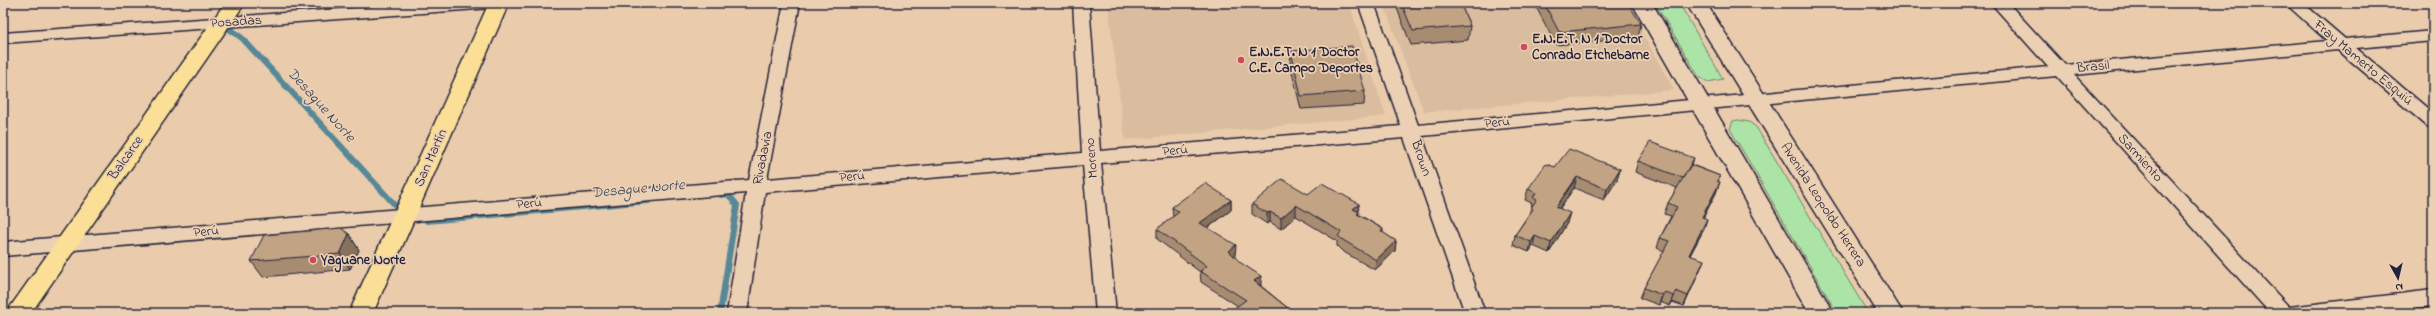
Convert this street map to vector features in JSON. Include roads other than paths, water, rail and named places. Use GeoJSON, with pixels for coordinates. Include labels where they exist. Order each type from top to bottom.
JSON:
{"type":"FeatureCollection","features":[{"type":"Feature","properties":{"kind":"main road","name":"Balcarce"},"geometry":{"type":"LineString","coordinates":[[18,313],[235,3]]}},
{"type":"Feature","properties":{"kind":"main road","name":"San Martín"},"geometry":{"type":"LineString","coordinates":[[361,313],[406,215],[499,3]]}},
{"type":"Feature","properties":{"kind":"street","name":"Posadas"},"geometry":{"type":"LineString","coordinates":[[3,38],[492,3]]}},
{"type":"Feature","properties":{"kind":"street","name":"Rivadavia"},"geometry":{"type":"LineString","coordinates":[[737,313],[757,185],[792,3]]}},
{"type":"Feature","properties":{"kind":"street","name":"Moreno"},"geometry":{"type":"LineString","coordinates":[[1081,3],[1091,158],[1106,313]]}},
{"type":"Feature","properties":{"kind":"street","name":"Brown"},"geometry":{"type":"LineString","coordinates":[[1366,3],[1475,313]]}},
{"type":"Feature","properties":{"kind":"street"},"geometry":{"type":"LineString","coordinates":[[1642,3],[1822,313]]}},
{"type":"Feature","properties":{"kind":"street","name":"Avenida Leopoldo Herrera"},"geometry":{"type":"LineString","coordinates":[[1696,3],[1754,98],[1892,313]]}},
{"type":"Feature","properties":{"kind":"street","name":"Sarmiento"},"geometry":{"type":"LineString","coordinates":[[1998,3],[2282,313]]}},
{"type":"Feature","properties":{"kind":"street","name":"Fray Mamerto Esquiú"},"geometry":{"type":"LineString","coordinates":[[2293,3],[2433,122]]}},
{"type":"Feature","properties":{"kind":"street","name":"Brasil"},"geometry":{"type":"LineString","coordinates":[[1754,98],[2433,36]]}},
{"type":"Feature","properties":{"kind":"street"},"geometry":{"type":"LineString","coordinates":[[1700,104],[1754,98]]}},
{"type":"Feature","properties":{"kind":"street","name":"Perú"},"geometry":{"type":"LineString","coordinates":[[3,249],[1412,131],[1700,104]]}},
{"type":"Feature","properties":{"kind":"street"},"geometry":{"type":"LineString","coordinates":[[2296,313],[2433,298]]}},
{"type":"Feature","properties":{"kind":"waterway","name":"Desague Norte"},"geometry":{"type":"LineString","coordinates":[[225,26],[242,38],[395,205]]}},
{"type":"Feature","properties":{"kind":"waterway","name":"Desague Norte"},"geometry":{"type":"LineString","coordinates":[[720,313],[737,205],[728,194],[721,195]]}},
{"type":"Feature","properties":{"kind":"waterway","name":"Desague Norte"},"geometry":{"type":"LineString","coordinates":[[427,221],[648,201]]}},
{"type":"Feature","properties":{"kind":"place","name":"E.N.E.T. N 1 Doctor Conrado Etchebarne"},"geometry":{"type":"Point","coordinates":[1524,47]}},
{"type":"Feature","properties":{"kind":"place","name":"E.N.E.T. N 1 Doctor C.E. Campo Deportes"},"geometry":{"type":"Point","coordinates":[1241,60]}},
{"type":"Feature","properties":{"kind":"place","name":"Yaguane Norte"},"geometry":{"type":"Point","coordinates":[313,260]}}]}
